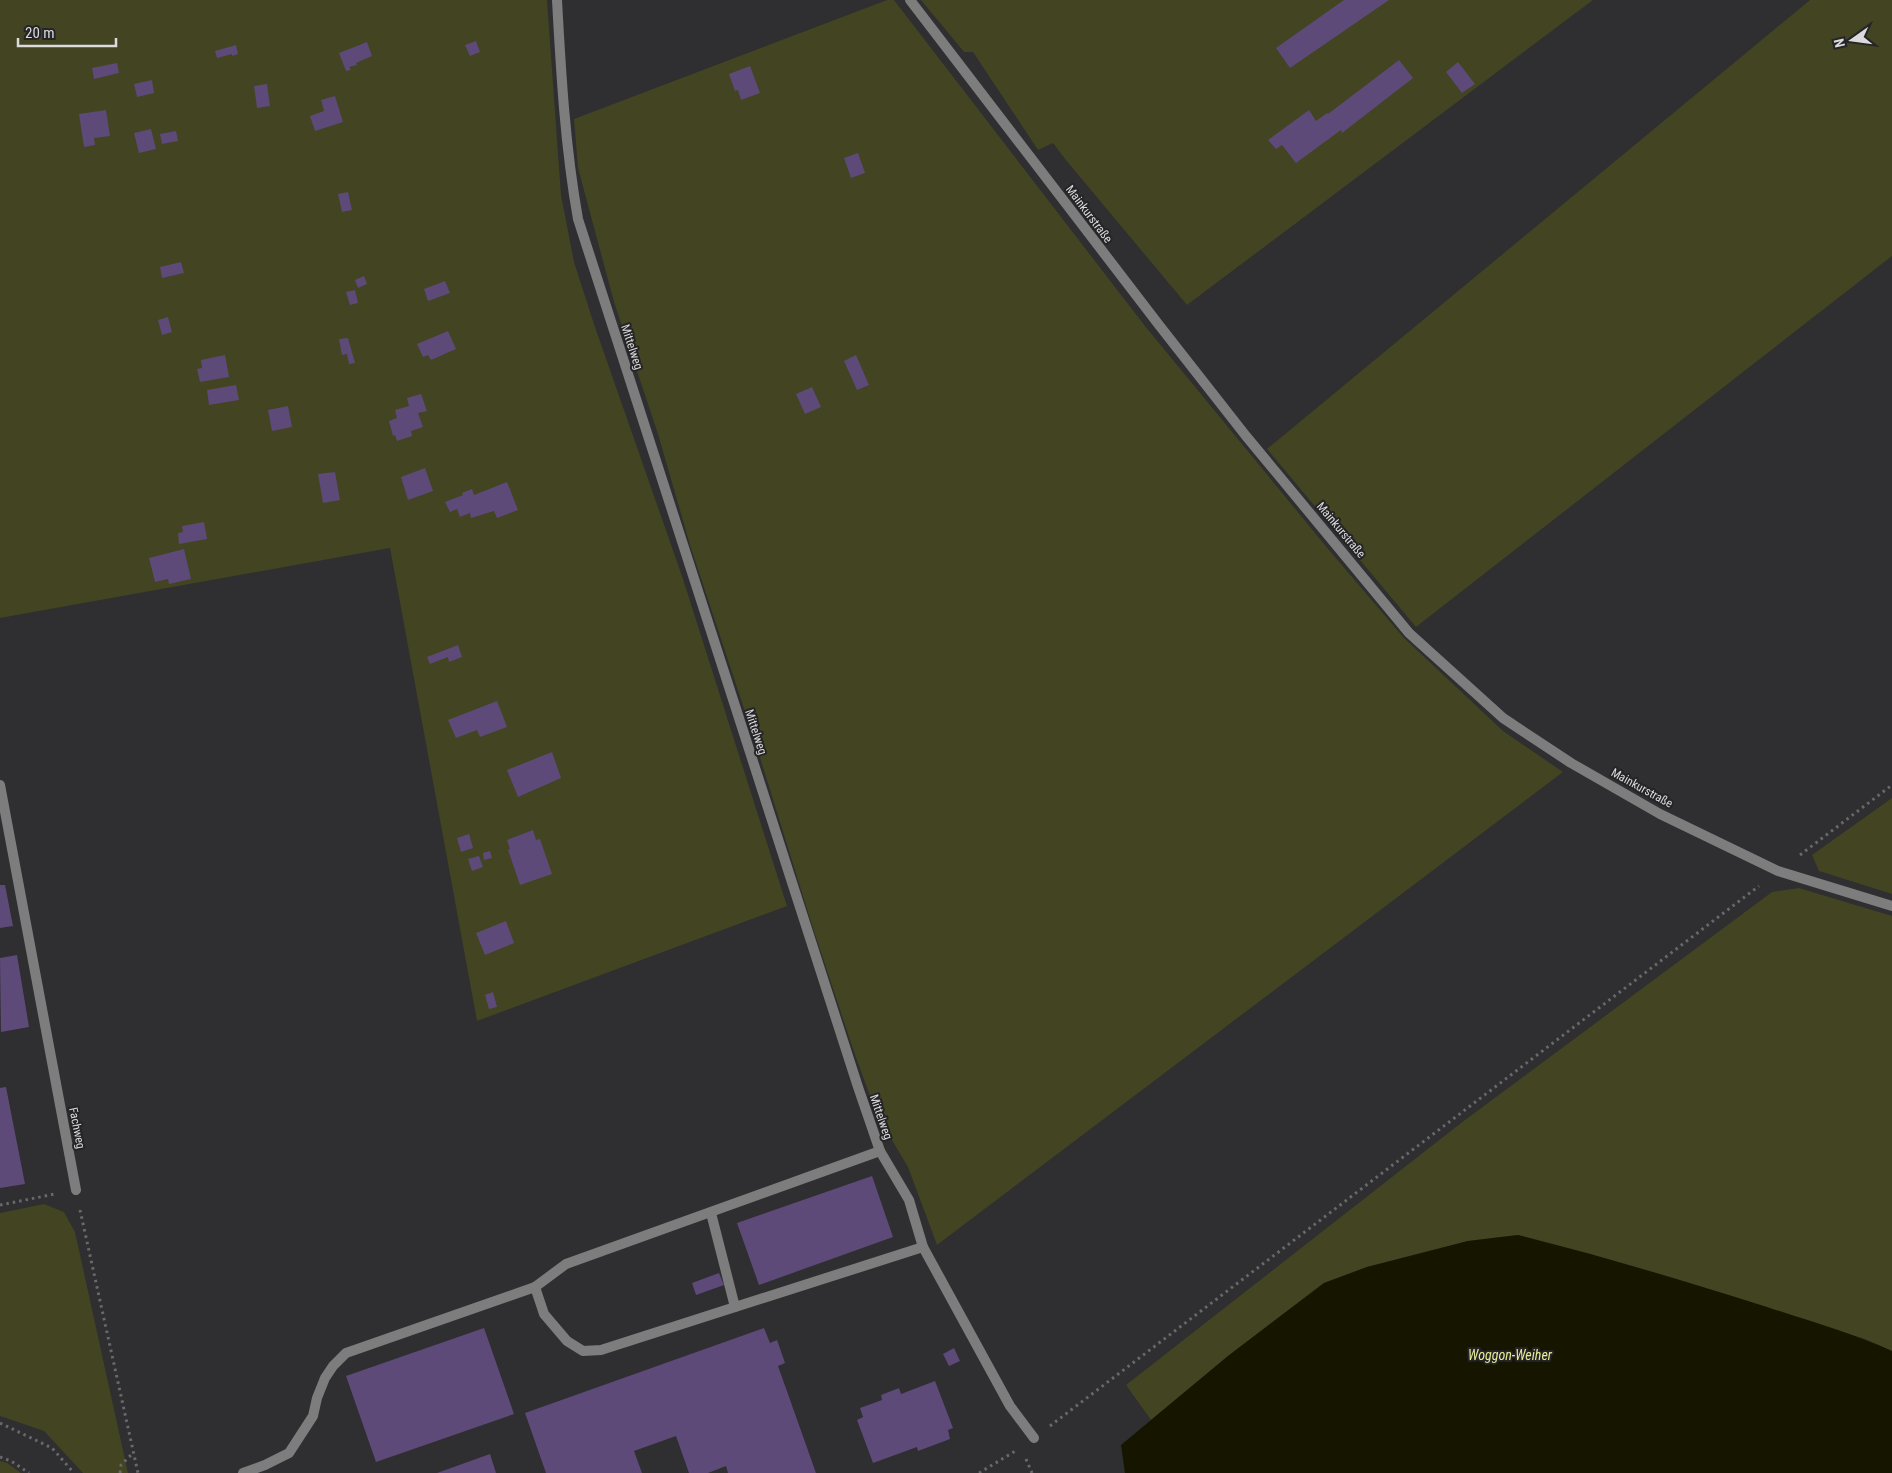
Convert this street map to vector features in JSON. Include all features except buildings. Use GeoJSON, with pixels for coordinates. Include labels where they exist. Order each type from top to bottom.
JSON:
{"type":"FeatureCollection","features":[{"type":"Feature","properties":{"kind":"lane","name":"Mittelweg"},"geometry":{"type":"LineString","coordinates":[[557,0],[564,117],[570,177],[578,218],[855,1078],[880,1151],[909,1200],[923,1247],[1010,1406],[1034,1438]]}},
{"type":"Feature","properties":{"kind":"lane","name":"Mainkurstraße"},"geometry":{"type":"LineString","coordinates":[[910,0],[1246,436],[1409,633],[1503,718],[1571,762],[1660,814],[1778,871],[1892,906]]}},
{"type":"Feature","properties":{"kind":"lane","name":"Fachweg"},"geometry":{"type":"LineString","coordinates":[[0,785],[76,1190]]}},
{"type":"Feature","properties":{"kind":"lane"},"geometry":{"type":"LineString","coordinates":[[243,1473],[289,1453],[313,1416],[325,1378],[333,1366],[346,1353],[535,1288],[566,1264],[880,1151]]}},
{"type":"Feature","properties":{"kind":"lane"},"geometry":{"type":"LineString","coordinates":[[711,1213],[735,1307]]}},
{"type":"Feature","properties":{"kind":"lane"},"geometry":{"type":"LineString","coordinates":[[535,1288],[544,1314],[566,1341],[583,1351],[601,1350],[923,1247]]}},
{"type":"Feature","properties":{"kind":"path"},"geometry":{"type":"LineString","coordinates":[[979,1473],[1034,1438],[1892,785]]}},
{"type":"Feature","properties":{"kind":"path"},"geometry":{"type":"LineString","coordinates":[[0,1205],[76,1190],[138,1473]]}},
{"type":"Feature","properties":{"kind":"path"},"geometry":{"type":"LineString","coordinates":[[0,1423],[52,1448],[74,1473]]}},
{"type":"Feature","properties":{"kind":"path"},"geometry":{"type":"LineString","coordinates":[[120,1473],[121,1465],[134,1452]]}},
{"type":"Feature","properties":{"kind":"path"},"geometry":{"type":"LineString","coordinates":[[0,1457],[11,1461],[29,1473]]}},
{"type":"Feature","properties":{"kind":"green space"},"geometry":{"type":"Polygon","coordinates":[[[0,0],[547,0],[561,195],[574,262],[683,579],[787,906],[477,1021],[390,548],[0,618],[0,0]]]}},
{"type":"Feature","properties":{"kind":"green space"},"geometry":{"type":"Polygon","coordinates":[[[887,0],[894,0],[1145,326],[1404,638],[1503,731],[1563,772],[937,1245],[908,1167],[877,1115],[812,925],[757,748],[690,545],[658,434],[614,302],[578,168],[574,119],[887,0]]]}},
{"type":"Feature","properties":{"kind":"green space"},"geometry":{"type":"Polygon","coordinates":[[[921,0],[1593,0],[1187,305],[1053,143],[1038,150],[973,52],[964,52],[921,0]]]}},
{"type":"Feature","properties":{"kind":"green space"},"geometry":{"type":"Polygon","coordinates":[[[1810,0],[1892,0],[1892,256],[1416,627],[1267,449],[1810,0]]]}},
{"type":"Feature","properties":{"kind":"green space"},"geometry":{"type":"Polygon","coordinates":[[[1892,798],[1892,894],[1819,871],[1812,855],[1892,798]]]}},
{"type":"Feature","properties":{"kind":"green space"},"geometry":{"type":"Polygon","coordinates":[[[1799,888],[1892,916],[1892,1351],[1865,1339],[1518,1235],[1468,1241],[1367,1267],[1324,1283],[1228,1356],[1151,1420],[1126,1385],[1461,1123],[1772,892],[1799,888]]]}},
{"type":"Feature","properties":{"kind":"green space"},"geometry":{"type":"Polygon","coordinates":[[[44,1204],[64,1212],[75,1232],[128,1473],[83,1473],[44,1431],[0,1416],[0,1213],[44,1204]]]}},
{"type":"Feature","properties":{"kind":"green space"},"geometry":{"type":"Polygon","coordinates":[[[0,1461],[7,1463],[21,1473],[0,1473],[0,1461]]]}},
{"type":"Feature","properties":{"kind":"water","name":"Woggon-Weiher"},"geometry":{"type":"Polygon","coordinates":[[[1518,1235],[1612,1260],[1736,1297],[1846,1333],[1892,1351],[1892,1473],[1125,1473],[1121,1445],[1228,1356],[1324,1283],[1367,1267],[1468,1241],[1518,1235]]]}}]}
